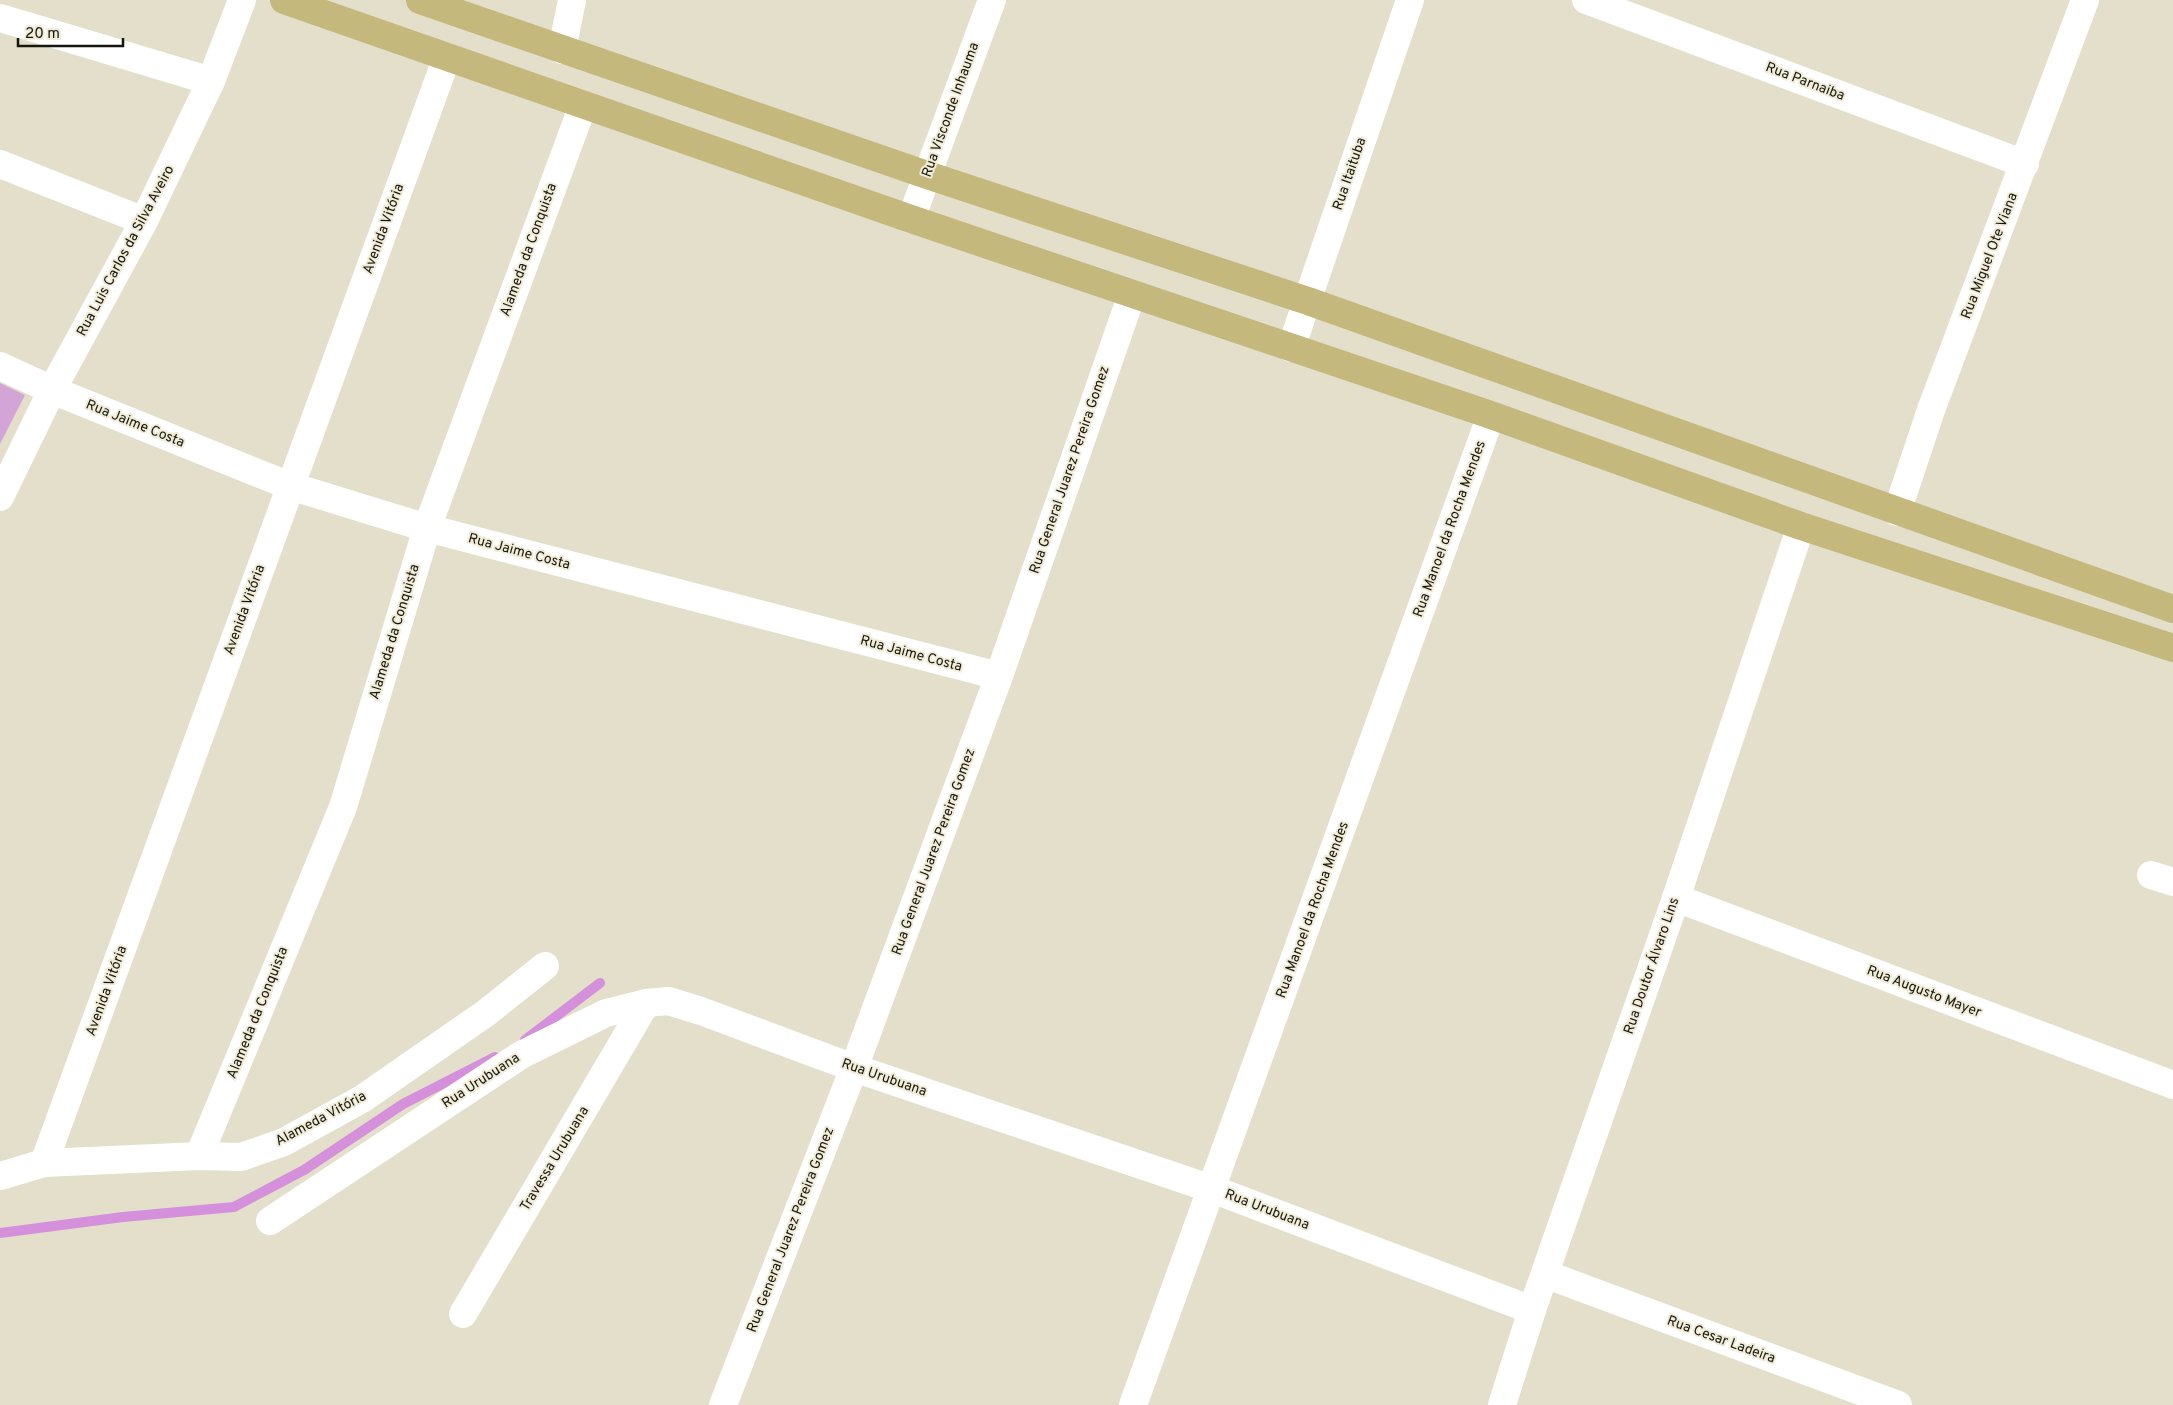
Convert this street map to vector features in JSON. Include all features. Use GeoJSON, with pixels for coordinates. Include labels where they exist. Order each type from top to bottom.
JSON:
{"type":"FeatureCollection","features":[{"type":"Feature","properties":{"kind":"main road"},"geometry":{"type":"LineString","coordinates":[[284,0],[911,219],[1490,415],[1800,526],[2173,648]]}},
{"type":"Feature","properties":{"kind":"main road"},"geometry":{"type":"LineString","coordinates":[[420,0],[927,176],[1308,301],[2173,609]]}},
{"type":"Feature","properties":{"kind":"street","name":"Rua Luis Carlos da Silva Aveiro"},"geometry":{"type":"LineString","coordinates":[[0,497],[52,390],[144,221],[211,81],[242,0]]}},
{"type":"Feature","properties":{"kind":"street"},"geometry":{"type":"LineString","coordinates":[[562,50],[572,0]]}},
{"type":"Feature","properties":{"kind":"street","name":"Rua Visconde Inhauma"},"geometry":{"type":"LineString","coordinates":[[911,219],[992,0]]}},
{"type":"Feature","properties":{"kind":"street","name":"Rua Itaituba"},"geometry":{"type":"LineString","coordinates":[[1291,348],[1410,0]]}},
{"type":"Feature","properties":{"kind":"street","name":"Rua Parnaiba"},"geometry":{"type":"LineString","coordinates":[[1586,0],[2025,164]]}},
{"type":"Feature","properties":{"kind":"street","name":"Rua Miguel Ote Viana"},"geometry":{"type":"LineString","coordinates":[[1897,512],[1931,410],[2085,0]]}},
{"type":"Feature","properties":{"kind":"street"},"geometry":{"type":"LineString","coordinates":[[0,18],[211,81]]}},
{"type":"Feature","properties":{"kind":"street","name":"Avenida Vitória"},"geometry":{"type":"LineString","coordinates":[[44,1163],[447,57]]}},
{"type":"Feature","properties":{"kind":"street","name":"Alameda da Conquista"},"geometry":{"type":"LineString","coordinates":[[199,1156],[343,807],[427,528],[583,105]]}},
{"type":"Feature","properties":{"kind":"street"},"geometry":{"type":"LineString","coordinates":[[0,164],[144,221]]}},
{"type":"Feature","properties":{"kind":"street","name":"Rua General Juarez Pereira Gomez"},"geometry":{"type":"LineString","coordinates":[[723,1405],[854,1068],[999,676],[1132,294]]}},
{"type":"Feature","properties":{"kind":"street","name":"Rua Jaime Costa"},"geometry":{"type":"LineString","coordinates":[[0,366],[52,390],[290,486],[427,528],[999,676]]}},
{"type":"Feature","properties":{"kind":"street","name":"Rua Manoel da Rocha Mendes"},"geometry":{"type":"LineString","coordinates":[[1133,1405],[1490,415]]}},
{"type":"Feature","properties":{"kind":"street","name":"Rua Doutor Álvaro Lins"},"geometry":{"type":"LineString","coordinates":[[1502,1405],[1532,1310],[1676,898],[1800,526]]}},
{"type":"Feature","properties":{"kind":"street","name":"Rua Augusto Mayer"},"geometry":{"type":"LineString","coordinates":[[1676,898],[2173,1085]]}},
{"type":"Feature","properties":{"kind":"street","name":"Alameda Vitória"},"geometry":{"type":"LineString","coordinates":[[0,1176],[44,1163],[241,1156],[292,1137],[362,1098],[486,1012],[545,966]]}},
{"type":"Feature","properties":{"kind":"street","name":"Rua Urubuana"},"geometry":{"type":"LineString","coordinates":[[270,1221],[520,1055],[606,1013],[646,1003],[668,1002],[701,1011],[854,1068],[1212,1190],[1532,1310]]}},
{"type":"Feature","properties":{"kind":"street","name":"Travessa Urubuana"},"geometry":{"type":"LineString","coordinates":[[463,1314],[646,1003]]}},
{"type":"Feature","properties":{"kind":"street","name":"Rua Cesar Ladeira"},"geometry":{"type":"LineString","coordinates":[[1545,1274],[1898,1405]]}},
{"type":"Feature","properties":{"kind":"shaded area"},"geometry":{"type":"Polygon","coordinates":[[[0,383],[25,395],[0,444],[0,383]]]}},
{"type":"Feature","properties":{"kind":"waterway"},"geometry":{"type":"LineString","coordinates":[[525,1040],[600,983]]}},
{"type":"Feature","properties":{"kind":"waterway"},"geometry":{"type":"LineString","coordinates":[[0,1233],[123,1217],[234,1207],[304,1170],[403,1104],[495,1057]]}}]}
